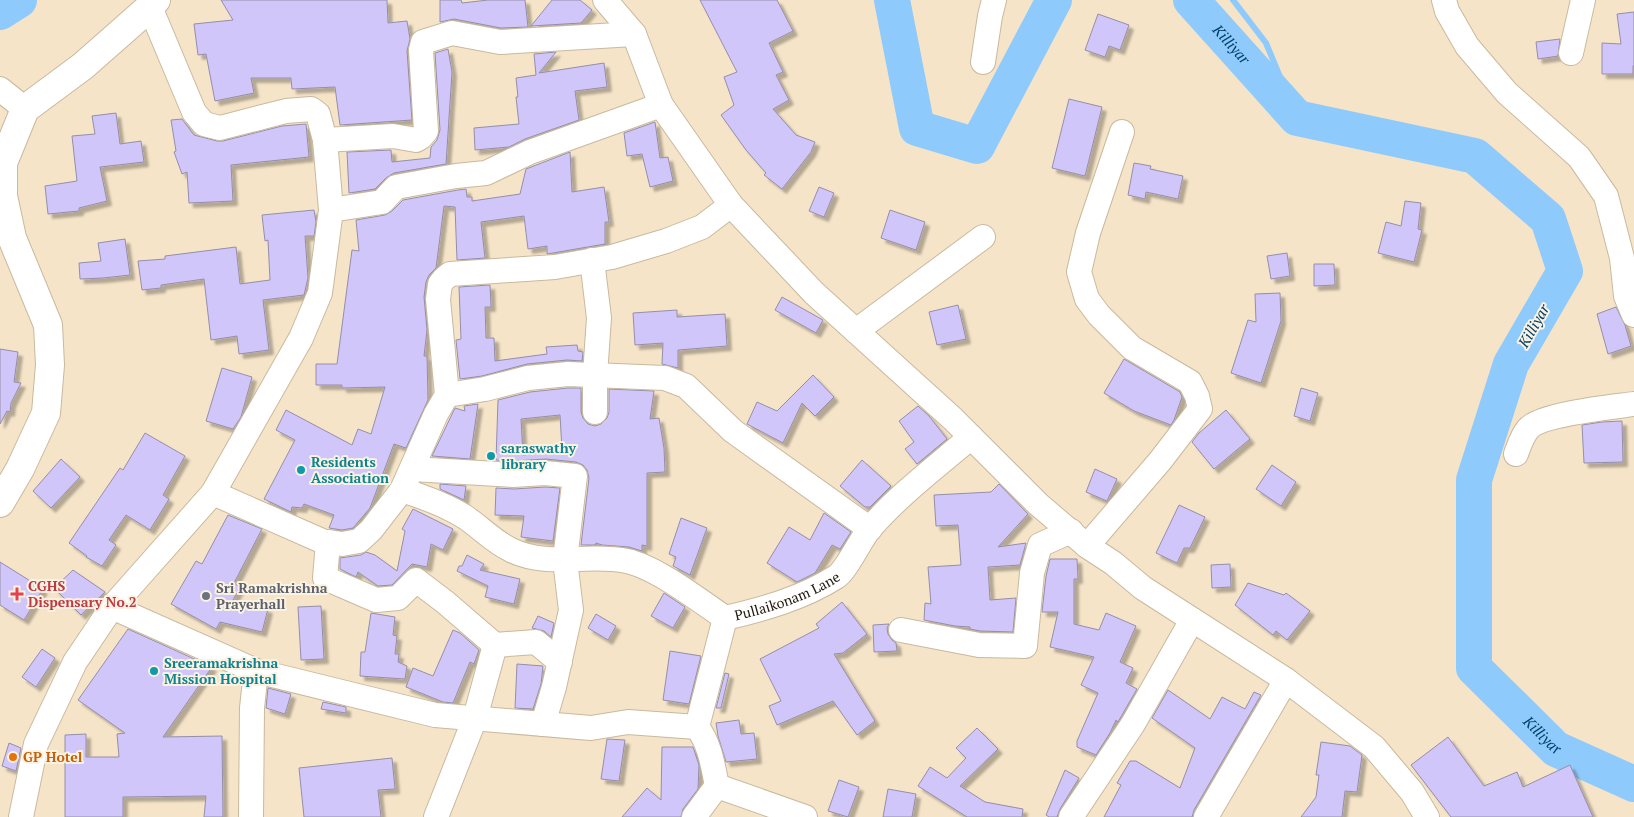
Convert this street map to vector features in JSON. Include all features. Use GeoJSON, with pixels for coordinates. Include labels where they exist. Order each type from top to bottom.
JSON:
{"type":"FeatureCollection","features":[{"type":"Feature","properties":{"kind":"main road"},"geometry":{"type":"LineString","coordinates":[[2,499],[20,469],[46,413],[50,365],[48,325],[12,238],[3,196],[2,163],[24,109],[83,66],[153,3]]}},
{"type":"Feature","properties":{"kind":"street"},"geometry":{"type":"LineString","coordinates":[[605,0],[634,34],[661,105],[731,205],[814,294],[971,437],[1012,479],[1079,538],[1143,588],[1286,680],[1374,747],[1412,792],[1427,817]]}},
{"type":"Feature","properties":{"kind":"street"},"geometry":{"type":"LineString","coordinates":[[983,62],[994,0]]}},
{"type":"Feature","properties":{"kind":"street"},"geometry":{"type":"LineString","coordinates":[[1444,0],[1447,11],[1467,46],[1507,93],[1579,157],[1606,196],[1622,258],[1626,296],[1634,315]]}},
{"type":"Feature","properties":{"kind":"street"},"geometry":{"type":"LineString","coordinates":[[1571,53],[1580,1]]}},
{"type":"Feature","properties":{"kind":"street"},"geometry":{"type":"LineString","coordinates":[[21,817],[36,744],[75,662],[112,607],[213,493],[301,338],[320,293],[331,210],[325,140],[318,114],[311,109],[286,111],[220,128],[204,124],[194,112],[153,3]]}},
{"type":"Feature","properties":{"kind":"street"},"geometry":{"type":"LineString","coordinates":[[325,140],[392,136],[416,140],[421,137],[426,131],[421,50],[424,42],[452,33],[500,42],[634,34]]}},
{"type":"Feature","properties":{"kind":"street"},"geometry":{"type":"LineString","coordinates":[[0,89],[24,109]]}},
{"type":"Feature","properties":{"kind":"street"},"geometry":{"type":"LineString","coordinates":[[331,210],[382,202],[396,187],[456,176],[486,173],[530,152],[661,105]]}},
{"type":"Feature","properties":{"kind":"street"},"geometry":{"type":"LineString","coordinates":[[901,630],[979,645],[1025,646],[1032,573],[1040,545],[1079,538],[1160,461],[1200,409],[1197,396],[1190,382],[1132,348],[1100,315],[1087,299],[1078,272],[1088,233],[1122,132]]}},
{"type":"Feature","properties":{"kind":"street"},"geometry":{"type":"LineString","coordinates":[[213,493],[322,541],[342,544],[359,541],[371,530],[407,479],[436,414],[447,396],[438,299],[440,284],[444,279],[450,274],[462,272],[555,267],[612,257],[702,228],[731,205]]}},
{"type":"Feature","properties":{"kind":"street"},"geometry":{"type":"LineString","coordinates":[[856,332],[984,237]]}},
{"type":"Feature","properties":{"kind":"street"},"geometry":{"type":"LineString","coordinates":[[592,260],[599,318],[595,375],[595,412]]}},
{"type":"Feature","properties":{"kind":"street"},"geometry":{"type":"LineString","coordinates":[[447,396],[528,378],[568,374],[665,378],[686,386],[733,430],[870,528]]}},
{"type":"Feature","properties":{"kind":"street"},"geometry":{"type":"LineString","coordinates":[[1516,454],[1529,428],[1545,420],[1565,414],[1634,404]]}},
{"type":"Feature","properties":{"kind":"street","name":"Pullaikonam Lane"},"geometry":{"type":"LineString","coordinates":[[697,727],[725,618],[791,600],[838,576],[870,528],[906,492],[971,437]]}},
{"type":"Feature","properties":{"kind":"street"},"geometry":{"type":"LineString","coordinates":[[407,479],[545,473],[575,476],[565,560],[571,610],[554,687],[543,724]]}},
{"type":"Feature","properties":{"kind":"street"},"geometry":{"type":"LineString","coordinates":[[407,479],[426,497],[464,516],[511,550],[532,557],[565,560],[600,559],[628,561],[671,582],[725,618]]}},
{"type":"Feature","properties":{"kind":"street"},"geometry":{"type":"LineString","coordinates":[[328,542],[325,578],[376,600],[398,598],[416,580],[495,645],[536,642],[560,662]]}},
{"type":"Feature","properties":{"kind":"street"},"geometry":{"type":"LineString","coordinates":[[112,607],[256,671],[435,715],[591,728],[628,722],[697,727],[703,735],[713,764],[717,786],[694,817]]}},
{"type":"Feature","properties":{"kind":"street"},"geometry":{"type":"LineString","coordinates":[[1071,817],[1133,724],[1192,620]]}},
{"type":"Feature","properties":{"kind":"street"},"geometry":{"type":"LineString","coordinates":[[436,817],[475,718],[495,645]]}},
{"type":"Feature","properties":{"kind":"street"},"geometry":{"type":"LineString","coordinates":[[251,817],[252,708],[256,671]]}},
{"type":"Feature","properties":{"kind":"street"},"geometry":{"type":"LineString","coordinates":[[1206,817],[1286,680]]}},
{"type":"Feature","properties":{"kind":"street"},"geometry":{"type":"LineString","coordinates":[[717,786],[805,817]]}},
{"type":"Feature","properties":{"kind":"building"},"geometry":{"type":"Polygon","coordinates":[[[221,0],[387,0],[388,23],[407,21],[410,39],[407,51],[412,120],[340,125],[335,87],[292,89],[291,78],[251,78],[254,93],[215,101],[206,54],[198,55],[194,24],[233,20],[221,0]]]}},
{"type":"Feature","properties":{"kind":"building"},"geometry":{"type":"Polygon","coordinates":[[[440,0],[461,0],[462,3],[488,0],[525,0],[528,27],[501,28],[454,19],[440,22],[440,0]]]}},
{"type":"Feature","properties":{"kind":"building"},"geometry":{"type":"Polygon","coordinates":[[[552,0],[580,0],[592,10],[581,23],[531,26],[552,0]]]}},
{"type":"Feature","properties":{"kind":"building"},"geometry":{"type":"Polygon","coordinates":[[[700,0],[777,0],[793,31],[769,43],[783,72],[776,75],[789,100],[773,109],[796,135],[815,142],[811,152],[782,189],[764,175],[766,173],[746,150],[721,115],[734,105],[724,77],[737,72],[700,0]]]}},
{"type":"Feature","properties":{"kind":"building"},"geometry":{"type":"Polygon","coordinates":[[[1634,12],[1633,74],[1602,74],[1602,43],[1621,44],[1617,14],[1634,12]]]}},
{"type":"Feature","properties":{"kind":"building"},"geometry":{"type":"Polygon","coordinates":[[[1098,14],[1129,25],[1120,50],[1109,46],[1105,57],[1085,50],[1098,14]]]}},
{"type":"Feature","properties":{"kind":"building"},"geometry":{"type":"Polygon","coordinates":[[[1560,39],[1558,56],[1538,59],[1536,42],[1560,39]]]}},
{"type":"Feature","properties":{"kind":"building"},"geometry":{"type":"Polygon","coordinates":[[[448,49],[452,72],[446,164],[394,173],[375,189],[349,193],[347,152],[391,150],[392,162],[430,158],[431,147],[437,140],[440,130],[435,53],[448,49]]]}},
{"type":"Feature","properties":{"kind":"building"},"geometry":{"type":"Polygon","coordinates":[[[556,52],[539,73],[604,63],[607,87],[575,91],[579,120],[525,139],[509,147],[475,150],[474,128],[519,124],[516,78],[536,75],[534,54],[556,52]]]}},
{"type":"Feature","properties":{"kind":"building"},"geometry":{"type":"Polygon","coordinates":[[[1069,99],[1102,107],[1085,176],[1052,168],[1069,99]]]}},
{"type":"Feature","properties":{"kind":"building"},"geometry":{"type":"Polygon","coordinates":[[[116,113],[120,144],[141,141],[144,162],[100,167],[107,201],[79,208],[79,211],[48,214],[45,186],[77,181],[72,136],[95,134],[92,116],[116,113]]]}},
{"type":"Feature","properties":{"kind":"building"},"geometry":{"type":"Polygon","coordinates":[[[182,119],[194,135],[217,141],[282,126],[306,124],[309,157],[231,165],[233,201],[189,203],[187,172],[182,174],[174,152],[176,151],[171,120],[182,119]]]}},
{"type":"Feature","properties":{"kind":"building"},"geometry":{"type":"Polygon","coordinates":[[[655,122],[660,158],[668,157],[673,181],[650,187],[642,154],[627,156],[624,133],[655,122]]]}},
{"type":"Feature","properties":{"kind":"building"},"geometry":{"type":"Polygon","coordinates":[[[570,152],[572,192],[604,187],[609,222],[605,222],[605,244],[547,254],[547,246],[528,249],[524,216],[481,222],[485,258],[457,260],[455,207],[444,206],[436,268],[429,275],[426,282],[424,297],[427,330],[424,356],[427,356],[428,400],[406,448],[394,444],[370,508],[353,528],[342,530],[329,528],[334,515],[304,504],[302,508],[292,507],[291,512],[264,499],[295,440],[276,430],[286,410],[352,445],[358,429],[371,434],[385,387],[342,388],[342,385],[316,385],[316,364],[337,364],[352,250],[359,251],[356,220],[385,215],[403,200],[458,190],[466,189],[467,197],[472,197],[472,201],[520,194],[526,169],[570,152]]]}},
{"type":"Feature","properties":{"kind":"building"},"geometry":{"type":"Polygon","coordinates":[[[1134,163],[1151,166],[1150,169],[1183,176],[1178,199],[1146,192],[1145,199],[1128,195],[1134,163]]]}},
{"type":"Feature","properties":{"kind":"building"},"geometry":{"type":"Polygon","coordinates":[[[819,187],[834,193],[824,217],[809,211],[819,187]]]}},
{"type":"Feature","properties":{"kind":"building"},"geometry":{"type":"Polygon","coordinates":[[[1405,201],[1421,203],[1418,229],[1422,230],[1414,262],[1378,253],[1386,222],[1401,226],[1405,201]]]}},
{"type":"Feature","properties":{"kind":"building"},"geometry":{"type":"Polygon","coordinates":[[[314,210],[316,222],[314,236],[305,236],[308,278],[304,295],[263,300],[269,350],[239,354],[237,336],[211,340],[204,279],[161,285],[161,288],[142,290],[138,261],[165,259],[165,256],[236,247],[240,284],[270,280],[268,240],[265,241],[262,215],[314,210]]]}},
{"type":"Feature","properties":{"kind":"building"},"geometry":{"type":"Polygon","coordinates":[[[890,210],[925,222],[916,250],[881,238],[890,210]]]}},
{"type":"Feature","properties":{"kind":"building"},"geometry":{"type":"Polygon","coordinates":[[[125,239],[130,275],[80,279],[79,263],[101,261],[98,243],[125,239]]]}},
{"type":"Feature","properties":{"kind":"building"},"geometry":{"type":"Polygon","coordinates":[[[1287,253],[1290,276],[1271,279],[1267,256],[1287,253]]]}},
{"type":"Feature","properties":{"kind":"building"},"geometry":{"type":"Polygon","coordinates":[[[1314,264],[1334,264],[1335,285],[1314,286],[1314,264]]]}},
{"type":"Feature","properties":{"kind":"building"},"geometry":{"type":"Polygon","coordinates":[[[490,285],[491,307],[485,307],[486,338],[494,338],[495,361],[547,354],[546,347],[577,345],[578,351],[583,352],[582,361],[567,360],[527,364],[482,376],[460,379],[456,340],[461,339],[459,287],[490,285]]]}},
{"type":"Feature","properties":{"kind":"building"},"geometry":{"type":"Polygon","coordinates":[[[1280,293],[1281,321],[1261,383],[1231,373],[1248,320],[1256,322],[1255,294],[1280,293]]]}},
{"type":"Feature","properties":{"kind":"building"},"geometry":{"type":"Polygon","coordinates":[[[782,297],[823,320],[816,333],[775,310],[782,297]]]}},
{"type":"Feature","properties":{"kind":"building"},"geometry":{"type":"Polygon","coordinates":[[[958,305],[966,339],[937,345],[929,312],[958,305]]]}},
{"type":"Feature","properties":{"kind":"building"},"geometry":{"type":"Polygon","coordinates":[[[1616,307],[1625,325],[1631,346],[1608,354],[1597,314],[1616,307]]]}},
{"type":"Feature","properties":{"kind":"building"},"geometry":{"type":"Polygon","coordinates":[[[677,310],[677,317],[725,314],[727,346],[678,350],[678,368],[662,364],[663,343],[635,345],[633,313],[677,310]]]}},
{"type":"Feature","properties":{"kind":"building"},"geometry":{"type":"Polygon","coordinates":[[[0,349],[18,352],[14,382],[21,383],[11,403],[10,412],[7,411],[0,424],[0,349]]]}},
{"type":"Feature","properties":{"kind":"building"},"geometry":{"type":"Polygon","coordinates":[[[1124,359],[1180,392],[1182,397],[1171,425],[1134,411],[1104,393],[1124,359]]]}},
{"type":"Feature","properties":{"kind":"building"},"geometry":{"type":"Polygon","coordinates":[[[222,368],[252,377],[241,417],[233,429],[206,421],[222,368]]]}},
{"type":"Feature","properties":{"kind":"building"},"geometry":{"type":"Polygon","coordinates":[[[813,375],[834,397],[815,416],[802,403],[783,443],[747,424],[757,402],[777,411],[813,375]]]}},
{"type":"Feature","properties":{"kind":"building"},"geometry":{"type":"Polygon","coordinates":[[[581,388],[581,412],[583,418],[588,424],[595,426],[601,424],[607,418],[609,412],[609,389],[654,391],[650,419],[659,418],[664,448],[665,472],[647,473],[647,546],[642,545],[642,551],[629,547],[596,543],[595,545],[581,545],[589,478],[587,470],[583,465],[576,462],[546,459],[496,460],[498,400],[530,392],[581,388]],[[560,415],[521,419],[523,455],[562,450],[560,415]]]}},
{"type":"Feature","properties":{"kind":"building"},"geometry":{"type":"Polygon","coordinates":[[[1301,388],[1318,393],[1310,421],[1294,416],[1301,388]]]}},
{"type":"Feature","properties":{"kind":"building"},"geometry":{"type":"Polygon","coordinates":[[[478,404],[470,459],[432,456],[455,408],[465,411],[464,406],[478,404]]]}},
{"type":"Feature","properties":{"kind":"building"},"geometry":{"type":"Polygon","coordinates":[[[918,406],[929,416],[947,439],[917,464],[905,449],[914,442],[899,421],[918,406]]]}},
{"type":"Feature","properties":{"kind":"building"},"geometry":{"type":"Polygon","coordinates":[[[1226,410],[1250,439],[1214,469],[1192,442],[1199,433],[1226,410]]]}},
{"type":"Feature","properties":{"kind":"building"},"geometry":{"type":"Polygon","coordinates":[[[1622,421],[1623,462],[1584,463],[1582,425],[1622,421]]]}},
{"type":"Feature","properties":{"kind":"building"},"geometry":{"type":"Polygon","coordinates":[[[145,433],[185,456],[163,495],[169,499],[150,530],[126,515],[109,540],[116,545],[102,566],[86,557],[69,543],[120,468],[123,470],[145,433]]]}},
{"type":"Feature","properties":{"kind":"building"},"geometry":{"type":"Polygon","coordinates":[[[61,459],[80,477],[51,508],[33,491],[61,459]]]}},
{"type":"Feature","properties":{"kind":"building"},"geometry":{"type":"Polygon","coordinates":[[[862,460],[891,486],[870,507],[865,507],[840,486],[862,460]]]}},
{"type":"Feature","properties":{"kind":"building"},"geometry":{"type":"Polygon","coordinates":[[[1272,465],[1296,482],[1281,506],[1256,489],[1272,465]]]}},
{"type":"Feature","properties":{"kind":"building"},"geometry":{"type":"Polygon","coordinates":[[[1095,469],[1117,479],[1107,501],[1086,492],[1095,469]]]}},
{"type":"Feature","properties":{"kind":"building"},"geometry":{"type":"Polygon","coordinates":[[[440,484],[466,486],[464,500],[440,489],[440,484]]]}},
{"type":"Feature","properties":{"kind":"building"},"geometry":{"type":"Polygon","coordinates":[[[999,484],[1028,514],[998,547],[1026,543],[1020,565],[988,567],[990,600],[1016,598],[1013,632],[980,631],[970,629],[970,627],[924,620],[925,603],[931,604],[928,567],[961,565],[958,525],[936,526],[934,495],[991,492],[999,484]]]}},
{"type":"Feature","properties":{"kind":"building"},"geometry":{"type":"Polygon","coordinates":[[[496,488],[560,488],[553,541],[521,537],[524,516],[495,515],[496,488]]]}},
{"type":"Feature","properties":{"kind":"building"},"geometry":{"type":"Polygon","coordinates":[[[1179,505],[1205,517],[1190,548],[1184,548],[1177,563],[1156,553],[1179,505]]]}},
{"type":"Feature","properties":{"kind":"building"},"geometry":{"type":"Polygon","coordinates":[[[413,509],[453,529],[443,550],[431,544],[427,567],[412,564],[392,585],[378,586],[358,572],[356,577],[340,569],[340,558],[361,555],[366,552],[375,555],[397,571],[405,531],[402,529],[413,509]]]}},
{"type":"Feature","properties":{"kind":"building"},"geometry":{"type":"Polygon","coordinates":[[[824,513],[851,532],[840,549],[832,545],[815,573],[797,582],[767,563],[789,527],[810,540],[824,513]]]}},
{"type":"Feature","properties":{"kind":"building"},"geometry":{"type":"Polygon","coordinates":[[[228,515],[262,529],[234,583],[240,587],[233,600],[268,609],[262,632],[220,622],[216,629],[171,604],[196,561],[202,564],[228,515]]]}},
{"type":"Feature","properties":{"kind":"building"},"geometry":{"type":"Polygon","coordinates":[[[681,518],[707,528],[690,575],[673,566],[676,557],[669,554],[681,518]]]}},
{"type":"Feature","properties":{"kind":"building"},"geometry":{"type":"Polygon","coordinates":[[[467,555],[484,564],[480,570],[520,579],[514,604],[485,597],[488,586],[457,571],[459,566],[462,566],[467,555]]]}},
{"type":"Feature","properties":{"kind":"building"},"geometry":{"type":"Polygon","coordinates":[[[1050,559],[1077,559],[1078,579],[1074,579],[1074,624],[1099,630],[1106,613],[1136,626],[1120,662],[1133,668],[1126,683],[1137,689],[1096,755],[1077,747],[1077,741],[1098,693],[1081,685],[1094,657],[1050,647],[1058,612],[1042,612],[1050,559]]]}},
{"type":"Feature","properties":{"kind":"building"},"geometry":{"type":"Polygon","coordinates":[[[0,562],[43,589],[24,620],[0,605],[0,562]]]}},
{"type":"Feature","properties":{"kind":"building"},"geometry":{"type":"Polygon","coordinates":[[[1230,564],[1231,587],[1212,588],[1211,565],[1230,564]]]}},
{"type":"Feature","properties":{"kind":"building"},"geometry":{"type":"Polygon","coordinates":[[[73,570],[105,592],[81,615],[54,588],[73,570]]]}},
{"type":"Feature","properties":{"kind":"building"},"geometry":{"type":"Polygon","coordinates":[[[1248,583],[1284,595],[1286,593],[1310,611],[1287,640],[1276,631],[1273,635],[1235,605],[1248,583]]]}},
{"type":"Feature","properties":{"kind":"building"},"geometry":{"type":"Polygon","coordinates":[[[664,593],[685,607],[673,628],[651,616],[664,593]]]}},
{"type":"Feature","properties":{"kind":"building"},"geometry":{"type":"Polygon","coordinates":[[[842,602],[867,634],[843,653],[834,654],[875,721],[857,735],[833,701],[777,725],[769,706],[781,701],[760,659],[819,628],[816,624],[842,602]]]}},
{"type":"Feature","properties":{"kind":"building"},"geometry":{"type":"Polygon","coordinates":[[[321,606],[324,659],[301,660],[298,607],[321,606]]]}},
{"type":"Feature","properties":{"kind":"building"},"geometry":{"type":"Polygon","coordinates":[[[371,613],[395,617],[393,635],[397,636],[395,654],[399,654],[398,662],[407,666],[405,679],[360,676],[361,652],[365,652],[371,613]]]}},
{"type":"Feature","properties":{"kind":"building"},"geometry":{"type":"Polygon","coordinates":[[[596,614],[616,626],[608,640],[588,628],[596,614]]]}},
{"type":"Feature","properties":{"kind":"building"},"geometry":{"type":"Polygon","coordinates":[[[538,616],[554,623],[551,637],[544,631],[532,628],[538,616]]]}},
{"type":"Feature","properties":{"kind":"building"},"geometry":{"type":"Polygon","coordinates":[[[889,624],[887,628],[888,634],[896,643],[897,651],[874,652],[873,625],[889,624]]]}},
{"type":"Feature","properties":{"kind":"building"},"geometry":{"type":"Polygon","coordinates":[[[128,629],[212,667],[163,737],[222,736],[223,817],[204,817],[206,796],[123,797],[123,817],[65,817],[65,735],[86,734],[86,757],[119,757],[117,734],[125,733],[78,700],[128,629]]]}},
{"type":"Feature","properties":{"kind":"building"},"geometry":{"type":"Polygon","coordinates":[[[453,630],[460,633],[479,650],[474,664],[470,662],[453,703],[443,702],[406,687],[413,668],[433,676],[453,630]]]}},
{"type":"Feature","properties":{"kind":"building"},"geometry":{"type":"Polygon","coordinates":[[[42,649],[55,658],[36,687],[22,677],[42,649]]]}},
{"type":"Feature","properties":{"kind":"building"},"geometry":{"type":"Polygon","coordinates":[[[670,651],[701,656],[689,704],[663,700],[670,651]]]}},
{"type":"Feature","properties":{"kind":"building"},"geometry":{"type":"Polygon","coordinates":[[[517,664],[543,666],[541,684],[533,709],[515,708],[517,664]]]}},
{"type":"Feature","properties":{"kind":"building"},"geometry":{"type":"Polygon","coordinates":[[[725,673],[729,674],[721,708],[716,708],[725,673]]]}},
{"type":"Feature","properties":{"kind":"building"},"geometry":{"type":"Polygon","coordinates":[[[268,688],[291,694],[285,714],[266,708],[268,688]]]}},
{"type":"Feature","properties":{"kind":"building"},"geometry":{"type":"Polygon","coordinates":[[[1168,690],[1210,719],[1222,697],[1245,709],[1254,692],[1261,695],[1194,810],[1192,817],[1104,817],[1121,785],[1117,783],[1130,761],[1136,761],[1180,788],[1195,748],[1152,718],[1168,690]]]}},
{"type":"Feature","properties":{"kind":"building"},"geometry":{"type":"Polygon","coordinates":[[[323,702],[346,707],[346,713],[321,709],[323,702]]]}},
{"type":"Feature","properties":{"kind":"building"},"geometry":{"type":"Polygon","coordinates":[[[739,720],[741,734],[754,733],[757,759],[726,762],[716,723],[739,720]]]}},
{"type":"Feature","properties":{"kind":"building"},"geometry":{"type":"Polygon","coordinates":[[[977,728],[998,749],[960,786],[985,802],[1023,809],[1022,817],[967,817],[918,786],[930,767],[947,778],[966,758],[956,748],[977,728]]]}},
{"type":"Feature","properties":{"kind":"building"},"geometry":{"type":"Polygon","coordinates":[[[1448,737],[1484,786],[1517,772],[1523,787],[1570,765],[1593,817],[1451,817],[1411,765],[1448,737]]]}},
{"type":"Feature","properties":{"kind":"building"},"geometry":{"type":"Polygon","coordinates":[[[607,739],[625,740],[619,781],[601,779],[607,739]]]}},
{"type":"Feature","properties":{"kind":"building"},"geometry":{"type":"Polygon","coordinates":[[[1321,742],[1350,746],[1362,755],[1357,792],[1345,791],[1342,817],[1301,817],[1316,797],[1319,775],[1316,775],[1321,742]]]}},
{"type":"Feature","properties":{"kind":"building","name":"GP Hotel"},"geometry":{"type":"Polygon","coordinates":[[[9,743],[21,748],[16,771],[2,766],[9,743]]]}},
{"type":"Feature","properties":{"kind":"building"},"geometry":{"type":"Polygon","coordinates":[[[662,747],[693,747],[699,765],[698,789],[683,809],[681,817],[622,817],[647,788],[661,800],[662,747]]]}},
{"type":"Feature","properties":{"kind":"building"},"geometry":{"type":"Polygon","coordinates":[[[392,758],[395,789],[378,790],[381,817],[304,817],[299,768],[392,758]]]}},
{"type":"Feature","properties":{"kind":"building"},"geometry":{"type":"Polygon","coordinates":[[[1065,770],[1079,778],[1057,817],[1049,817],[1046,815],[1065,770]]]}},
{"type":"Feature","properties":{"kind":"building"},"geometry":{"type":"Polygon","coordinates":[[[839,780],[859,787],[848,817],[828,811],[839,780]]]}},
{"type":"Feature","properties":{"kind":"building"},"geometry":{"type":"Polygon","coordinates":[[[888,789],[916,794],[912,817],[883,817],[888,789]]]}},
{"type":"Feature","properties":{"kind":"waterway","name":"Killiyar"},"geometry":{"type":"LineString","coordinates":[[0,12],[19,0]]}},
{"type":"Feature","properties":{"kind":"waterway","name":"Killiyar"},"geometry":{"type":"LineString","coordinates":[[892,0],[917,128],[977,146],[1054,0]]}},
{"type":"Feature","properties":{"kind":"waterway","name":"Killiyar"},"geometry":{"type":"LineString","coordinates":[[1191,0],[1297,118],[1475,156],[1548,219],[1565,271],[1511,364],[1474,480],[1474,668],[1556,749],[1634,784]]}},
{"type":"Feature","properties":{"kind":"waterway"},"geometry":{"type":"LineString","coordinates":[[1233,0],[1266,43],[1297,118]]}},
{"type":"Feature","properties":{"kind":"place","name":"saraswathy library"},"geometry":{"type":"Point","coordinates":[491,456]}},
{"type":"Feature","properties":{"kind":"place","name":"Residents Association"},"geometry":{"type":"Point","coordinates":[301,470]}},
{"type":"Feature","properties":{"kind":"place","name":"CGHS Dispensary No.2"},"geometry":{"type":"Point","coordinates":[17,594]}},
{"type":"Feature","properties":{"kind":"place","name":"Sri Ramakrishna Prayerhall"},"geometry":{"type":"Point","coordinates":[206,596]}},
{"type":"Feature","properties":{"kind":"place","name":"Sreeramakrishna Mission Hospital"},"geometry":{"type":"Point","coordinates":[154,671]}},
{"type":"Feature","properties":{"kind":"place","name":"GP Hotel"},"geometry":{"type":"Point","coordinates":[13,757]}}]}
